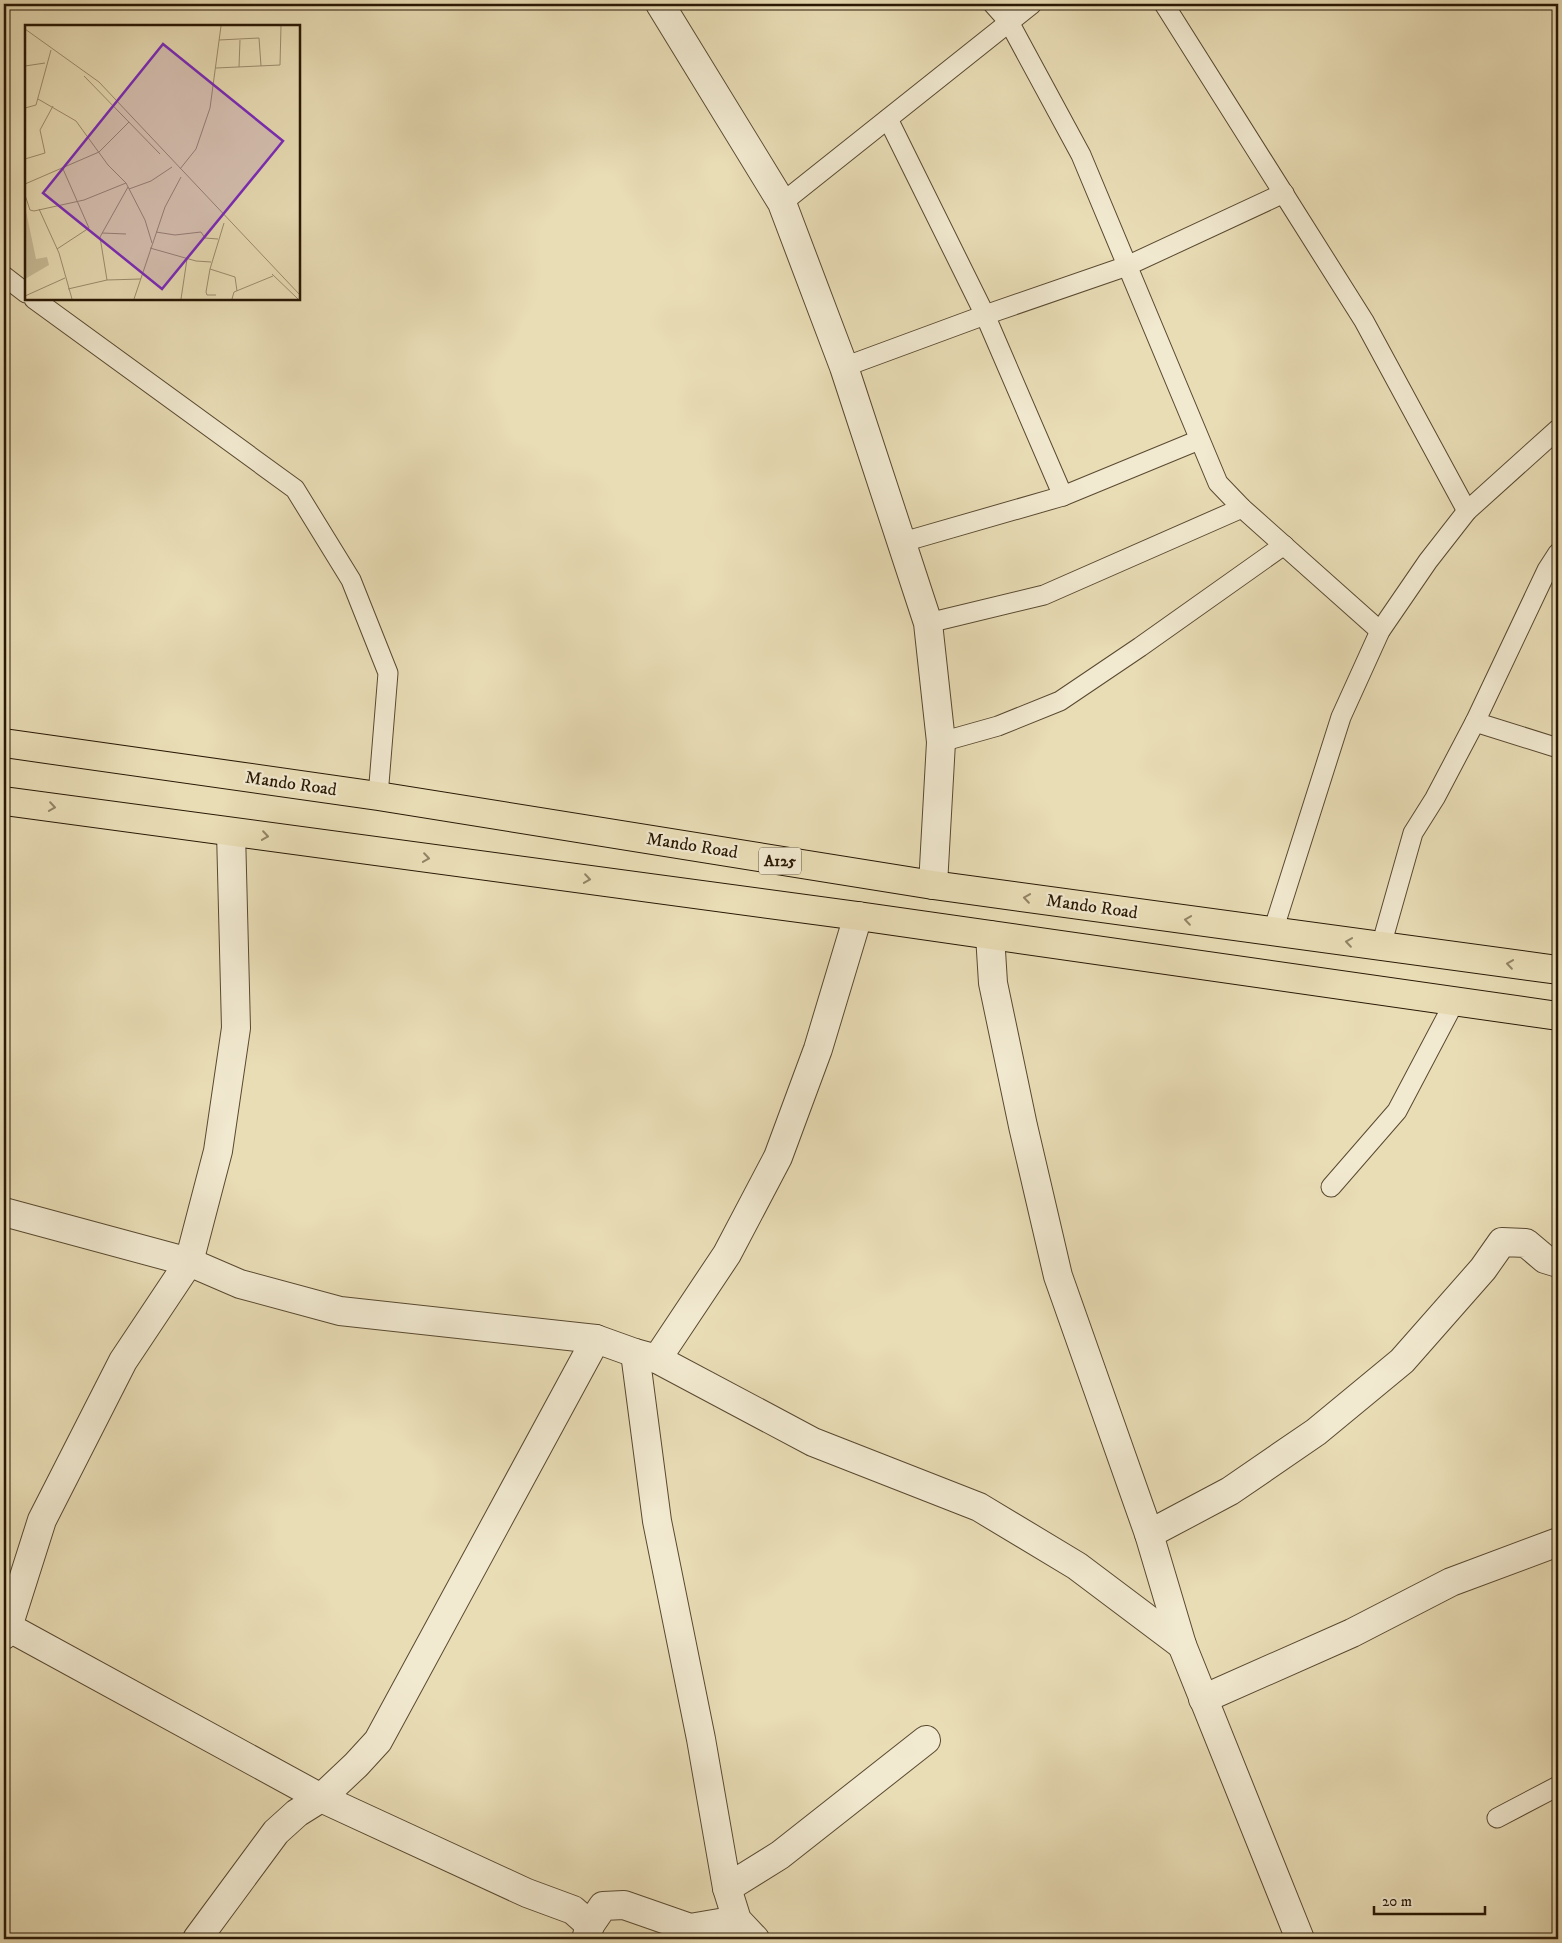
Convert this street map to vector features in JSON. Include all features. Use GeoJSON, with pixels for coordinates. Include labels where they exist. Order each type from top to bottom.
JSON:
{"type":"FeatureCollection","features":[{"type":"Feature","properties":{"kind":"highway","name":"Mando Road"},"geometry":{"type":"LineString","coordinates":[[4,743],[378,796],[933,885],[1558,970]]}},
{"type":"Feature","properties":{"kind":"highway"},"geometry":{"type":"LineString","coordinates":[[4,801],[858,916],[1558,1016]]}},
{"type":"Feature","properties":{"kind":"street"},"geometry":{"type":"LineString","coordinates":[[660,4],[782,203],[844,366],[928,622],[940,742],[933,885]]}},
{"type":"Feature","properties":{"kind":"street"},"geometry":{"type":"LineString","coordinates":[[231,832],[236,1028],[218,1151],[189,1262],[123,1361],[42,1520],[6,1631],[321,1798],[527,1892],[573,1910],[588,1932],[602,1906],[624,1906],[690,1928],[746,1930],[727,1888],[701,1739],[658,1521],[646,1356],[727,1254],[778,1157],[818,1049],[858,916]]}},
{"type":"Feature","properties":{"kind":"street"},"geometry":{"type":"LineString","coordinates":[[990,935],[993,983],[1023,1126],[1058,1276],[1150,1534],[1182,1645],[1300,1939]]}},
{"type":"Feature","properties":{"kind":"street"},"geometry":{"type":"LineString","coordinates":[[4,1212],[189,1262],[240,1284],[340,1311],[596,1339],[646,1356],[813,1442],[979,1507],[1076,1566],[1182,1645]]}},
{"type":"Feature","properties":{"kind":"street"},"geometry":{"type":"LineString","coordinates":[[1150,1534],[1230,1491],[1316,1432],[1402,1361],[1482,1269],[1502,1242],[1526,1243],[1545,1259],[1558,1263]]}},
{"type":"Feature","properties":{"kind":"street"},"geometry":{"type":"LineString","coordinates":[[198,1939],[276,1832],[297,1813],[321,1798],[378,1741],[596,1339]]}},
{"type":"Feature","properties":{"kind":"street"},"geometry":{"type":"LineString","coordinates":[[1203,1699],[1352,1633],[1451,1582],[1558,1542]]}},
{"type":"Feature","properties":{"kind":"street"},"geometry":{"type":"LineString","coordinates":[[727,1888],[780,1855],[926,1740]]}},
{"type":"Feature","properties":{"kind":"lane"},"geometry":{"type":"LineString","coordinates":[[993,4],[1009,22],[1081,155],[1218,483],[1242,508],[1380,630]]}},
{"type":"Feature","properties":{"kind":"lane"},"geometry":{"type":"LineString","coordinates":[[782,203],[1032,4]]}},
{"type":"Feature","properties":{"kind":"lane"},"geometry":{"type":"LineString","coordinates":[[1164,4],[1364,322],[1467,510]]}},
{"type":"Feature","properties":{"kind":"lane"},"geometry":{"type":"LineString","coordinates":[[888,119],[985,315],[1063,496]]}},
{"type":"Feature","properties":{"kind":"lane"},"geometry":{"type":"LineString","coordinates":[[844,366],[1127,266],[1284,193]]}},
{"type":"Feature","properties":{"kind":"lane"},"geometry":{"type":"LineString","coordinates":[[4,276],[25,292]]}},
{"type":"Feature","properties":{"kind":"lane"},"geometry":{"type":"LineString","coordinates":[[35,300],[295,489],[351,580],[388,673],[378,796]]}},
{"type":"Feature","properties":{"kind":"lane"},"geometry":{"type":"LineString","coordinates":[[1273,931],[1341,717],[1380,630],[1428,561],[1467,510],[1558,428]]}},
{"type":"Feature","properties":{"kind":"lane"},"geometry":{"type":"LineString","coordinates":[[902,542],[1063,496],[1199,440]]}},
{"type":"Feature","properties":{"kind":"lane"},"geometry":{"type":"LineString","coordinates":[[928,622],[1044,595],[1242,508]]}},
{"type":"Feature","properties":{"kind":"lane"},"geometry":{"type":"LineString","coordinates":[[940,742],[998,726],[1060,701],[1284,545]]}},
{"type":"Feature","properties":{"kind":"lane"},"geometry":{"type":"LineString","coordinates":[[1381,946],[1412,833],[1435,798],[1475,722],[1547,570],[1558,553]]}},
{"type":"Feature","properties":{"kind":"lane"},"geometry":{"type":"LineString","coordinates":[[1475,722],[1558,748]]}},
{"type":"Feature","properties":{"kind":"lane"},"geometry":{"type":"LineString","coordinates":[[1331,1187],[1397,1111],[1455,1001]]}},
{"type":"Feature","properties":{"kind":"lane"},"geometry":{"type":"LineString","coordinates":[[1497,1818],[1558,1786]]}}]}
